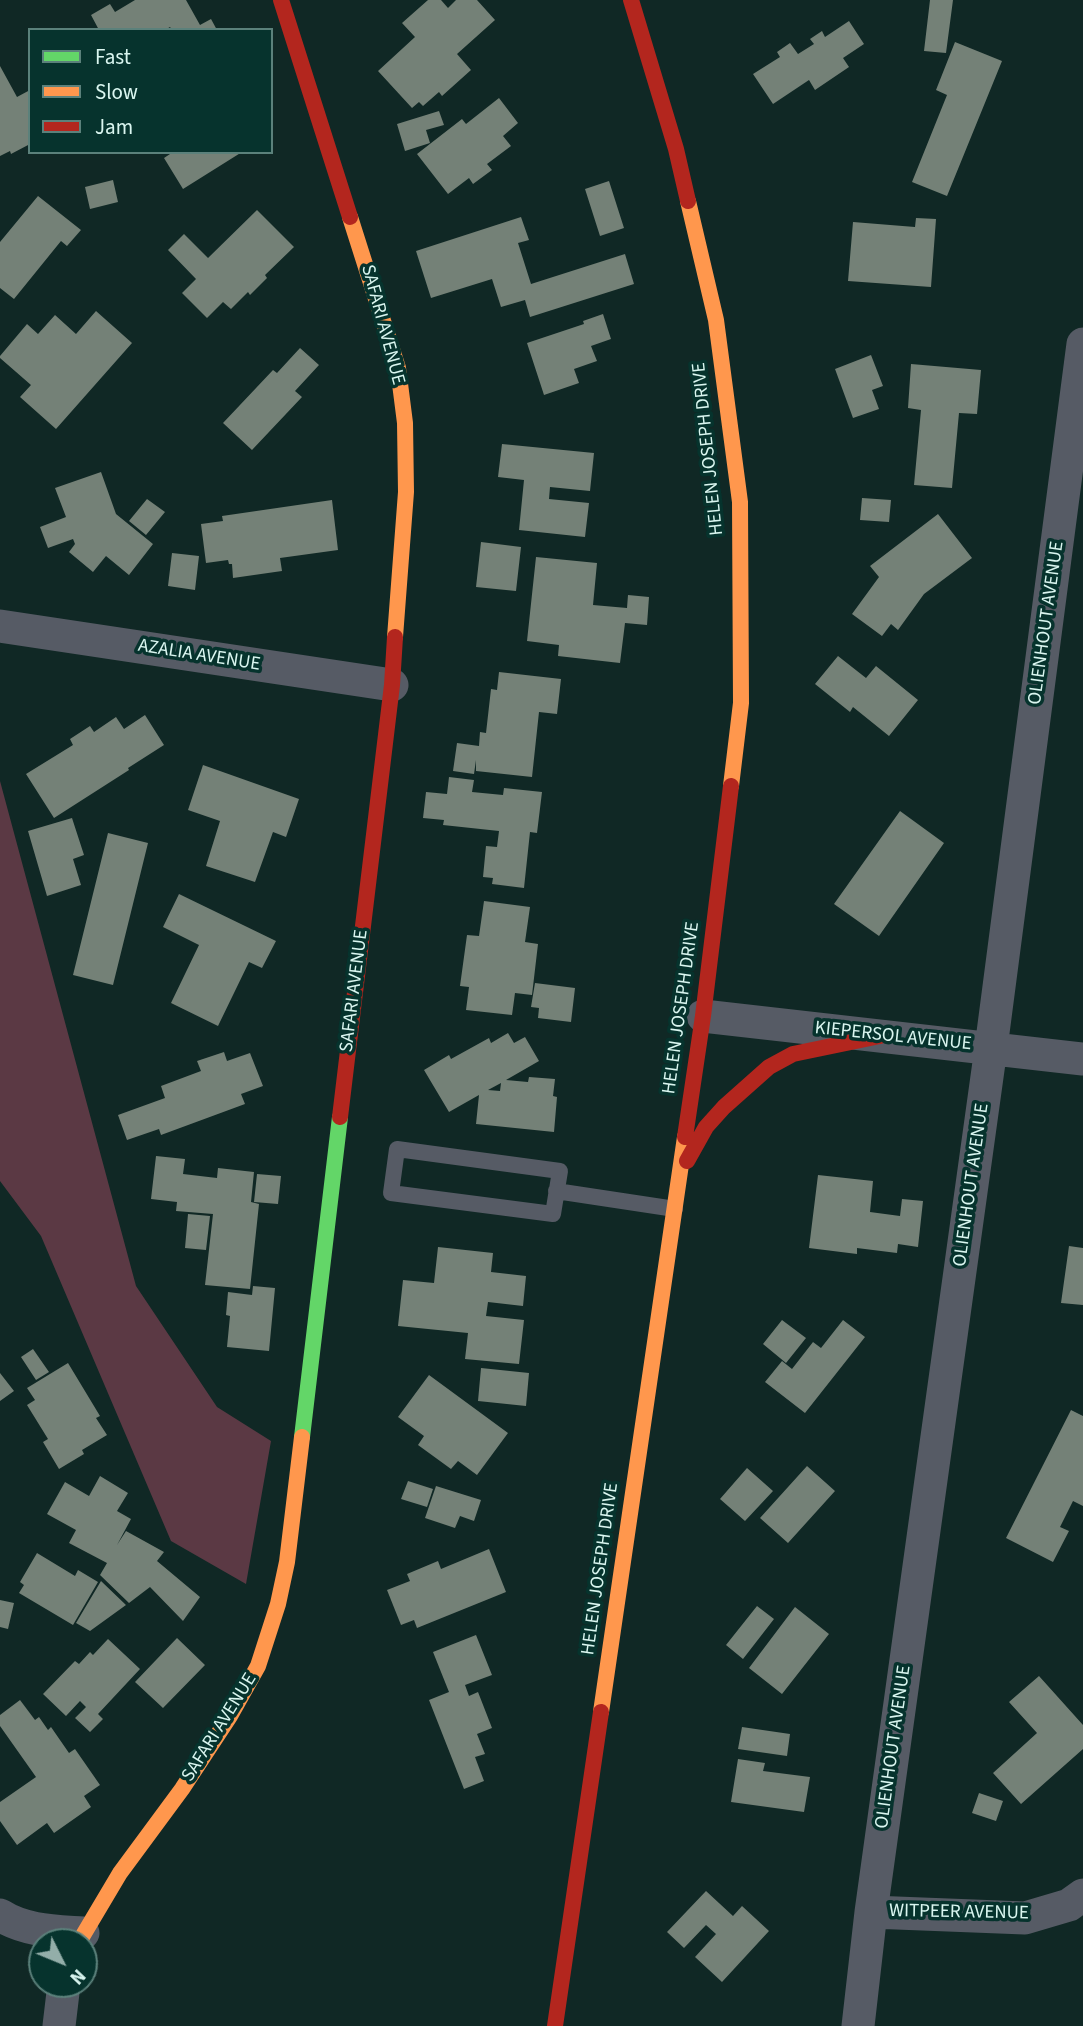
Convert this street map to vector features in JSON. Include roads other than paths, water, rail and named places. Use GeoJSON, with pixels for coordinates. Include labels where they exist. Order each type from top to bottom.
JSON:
{"type":"FeatureCollection","features":[{"type":"Feature","properties":{"kind":"street","name":"SAFARI AVENUE"},"geometry":{"type":"LineString","coordinates":[[86,1928],[120,1873],[182,1789],[230,1716],[258,1666],[278,1604],[289,1548],[392,685],[406,492],[405,423],[398,368],[281,0]]}},
{"type":"Feature","properties":{"kind":"street","name":"HELEN JOSEPH DRIVE"},"geometry":{"type":"LineString","coordinates":[[555,2026],[703,1016],[741,703],[740,502],[716,320],[676,149],[631,0]]}},
{"type":"Feature","properties":{"kind":"street","name":"OLIENHOUT AVENUE"},"geometry":{"type":"LineString","coordinates":[[858,2026],[871,1912],[991,1048],[1074,496],[1083,344]]}},
{"type":"Feature","properties":{"kind":"street","name":"AZALIA AVENUE"},"geometry":{"type":"LineString","coordinates":[[2,620],[392,685]]}},
{"type":"Feature","properties":{"kind":"street","name":"KIEPERSOL AVENUE"},"geometry":{"type":"LineString","coordinates":[[703,1016],[1083,1059]]}},
{"type":"Feature","properties":{"kind":"street"},"geometry":{"type":"LineString","coordinates":[[679,1175],[706,1127],[768,1067],[793,1054],[880,1036]]}},
{"type":"Feature","properties":{"kind":"street","name":"WITPEER AVENUE"},"geometry":{"type":"LineString","coordinates":[[871,1912],[1025,1918],[1069,1905],[1083,1895]]}},
{"type":"Feature","properties":{"kind":"street"},"geometry":{"type":"LineString","coordinates":[[0,1915],[29,1928]]}},
{"type":"Feature","properties":{"kind":"street"},"geometry":{"type":"LineString","coordinates":[[59,2026],[62,1998]]}},
{"type":"Feature","properties":{"kind":"lane"},"geometry":{"type":"LineString","coordinates":[[397,1149],[560,1171],[556,1191],[554,1214],[391,1193],[397,1149]]}},
{"type":"Feature","properties":{"kind":"lane"},"geometry":{"type":"LineString","coordinates":[[556,1191],[675,1209]]}}]}
